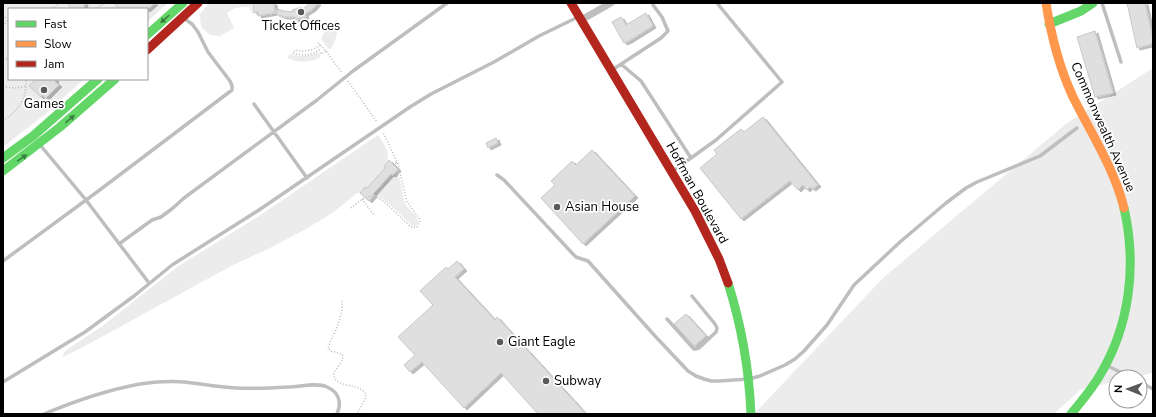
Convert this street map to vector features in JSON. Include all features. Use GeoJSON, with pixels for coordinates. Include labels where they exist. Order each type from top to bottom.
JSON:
{"type":"FeatureCollection","features":[{"type":"Feature","properties":{"kind":"street"},"geometry":{"type":"LineString","coordinates":[[148,49],[198,3]]}},
{"type":"Feature","properties":{"kind":"street","name":"Hoffman Boulevard"},"geometry":{"type":"LineString","coordinates":[[571,3],[706,230],[730,285],[744,336],[751,414]]}},
{"type":"Feature","properties":{"kind":"street"},"geometry":{"type":"LineString","coordinates":[[580,18],[611,3]]}},
{"type":"Feature","properties":{"kind":"street","name":"Commonwealth Avenue"},"geometry":{"type":"LineString","coordinates":[[1046,3],[1053,43],[1062,71],[1115,181],[1122,201],[1128,225],[1130,250],[1131,271],[1128,301],[1122,330],[1107,365],[1092,388],[1071,414]]}},
{"type":"Feature","properties":{"kind":"street"},"geometry":{"type":"LineString","coordinates":[[1049,24],[1081,11],[1093,3]]}},
{"type":"Feature","properties":{"kind":"street"},"geometry":{"type":"LineString","coordinates":[[148,34],[180,6]]}},
{"type":"Feature","properties":{"kind":"street"},"geometry":{"type":"LineString","coordinates":[[3,158],[33,136],[97,80]]}},
{"type":"Feature","properties":{"kind":"street"},"geometry":{"type":"LineString","coordinates":[[3,171],[40,144],[86,106],[114,80]]}},
{"type":"Feature","properties":{"kind":"lane"},"geometry":{"type":"LineString","coordinates":[[120,244],[152,220],[161,217],[345,77],[447,3]]}},
{"type":"Feature","properties":{"kind":"lane"},"geometry":{"type":"LineString","coordinates":[[611,70],[661,38],[668,31],[662,17],[653,3]]}},
{"type":"Feature","properties":{"kind":"lane"},"geometry":{"type":"LineString","coordinates":[[672,172],[716,140],[782,82],[717,3]]}},
{"type":"Feature","properties":{"kind":"lane"},"geometry":{"type":"LineString","coordinates":[[1102,3],[1122,62]]}},
{"type":"Feature","properties":{"kind":"lane"},"geometry":{"type":"LineString","coordinates":[[3,261],[232,90],[230,81],[208,52],[192,24],[183,17],[180,6]]}},
{"type":"Feature","properties":{"kind":"lane"},"geometry":{"type":"LineString","coordinates":[[3,382],[91,328],[172,265],[253,214],[431,94],[494,62],[538,36],[580,18]]}},
{"type":"Feature","properties":{"kind":"lane"},"geometry":{"type":"LineString","coordinates":[[621,64],[640,81],[691,158]]}},
{"type":"Feature","properties":{"kind":"lane"},"geometry":{"type":"LineString","coordinates":[[254,104],[307,178]]}},
{"type":"Feature","properties":{"kind":"lane"},"geometry":{"type":"LineString","coordinates":[[497,174],[576,257],[588,261],[688,371],[696,376],[711,380],[719,381],[749,379],[772,372],[795,359],[827,325],[854,286],[900,242],[955,195],[977,182],[1040,156],[1077,128]]}},
{"type":"Feature","properties":{"kind":"lane"},"geometry":{"type":"LineString","coordinates":[[33,136],[86,200],[149,284]]}},
{"type":"Feature","properties":{"kind":"lane"},"geometry":{"type":"LineString","coordinates":[[667,319],[695,349],[716,332],[717,328],[715,324],[692,296]]}},
{"type":"Feature","properties":{"kind":"lane"},"geometry":{"type":"LineString","coordinates":[[1107,365],[1115,369]]}},
{"type":"Feature","properties":{"kind":"lane"},"geometry":{"type":"LineString","coordinates":[[44,414],[112,390],[141,384],[173,382],[236,388],[314,385],[326,386],[336,393],[338,397],[339,408],[337,414]]}},
{"type":"Feature","properties":{"kind":"path"},"geometry":{"type":"LineString","coordinates":[[54,8],[59,3]]}},
{"type":"Feature","properties":{"kind":"path"},"geometry":{"type":"LineString","coordinates":[[3,15],[8,19],[3,26]]}},
{"type":"Feature","properties":{"kind":"path"},"geometry":{"type":"LineString","coordinates":[[326,51],[321,54],[318,50],[307,55],[293,53],[295,50],[310,50],[319,44],[326,51],[381,128],[390,144],[397,162],[407,202],[419,218],[420,222],[417,227],[411,227],[378,197],[373,196],[362,199]]}},
{"type":"Feature","properties":{"kind":"path"},"geometry":{"type":"LineString","coordinates":[[3,121],[15,111],[22,102],[26,92],[26,80]]}},
{"type":"Feature","properties":{"kind":"path"},"geometry":{"type":"LineString","coordinates":[[3,87],[16,88],[27,86]]}},
{"type":"Feature","properties":{"kind":"path"},"geometry":{"type":"LineString","coordinates":[[351,208],[364,196]]}},
{"type":"Feature","properties":{"kind":"path"},"geometry":{"type":"LineString","coordinates":[[362,199],[374,215]]}},
{"type":"Feature","properties":{"kind":"path"},"geometry":{"type":"LineString","coordinates":[[342,301],[342,308],[328,348],[331,351],[344,356],[334,373],[336,380],[339,383],[360,388],[365,393],[366,397],[357,414]]}},
{"type":"Feature","properties":{"kind":"shaded area"},"geometry":{"type":"Polygon","coordinates":[[[3,3],[168,3],[148,21],[148,8],[8,8],[8,80],[83,80],[48,112],[3,147],[3,3]]]}},
{"type":"Feature","properties":{"kind":"shaded area"},"geometry":{"type":"Polygon","coordinates":[[[209,3],[252,3],[253,14],[249,7],[234,9],[227,13],[234,28],[220,36],[210,35],[201,27],[200,14],[209,3]]]}},
{"type":"Feature","properties":{"kind":"shaded area"},"geometry":{"type":"Polygon","coordinates":[[[337,20],[338,28],[334,43],[330,50],[321,39],[325,31],[325,25],[337,20]]]}},
{"type":"Feature","properties":{"kind":"shaded area"},"geometry":{"type":"Polygon","coordinates":[[[318,52],[321,57],[309,61],[296,61],[287,58],[290,54],[304,56],[318,52]]]}},
{"type":"Feature","properties":{"kind":"shaded area"},"geometry":{"type":"Polygon","coordinates":[[[1153,68],[1153,373],[1148,374],[1148,369],[1108,369],[1108,383],[1080,390],[1054,414],[754,414],[884,277],[1067,123],[1153,68]]]}},
{"type":"Feature","properties":{"kind":"shaded area"},"geometry":{"type":"Polygon","coordinates":[[[378,135],[388,154],[387,162],[384,166],[385,168],[367,188],[365,187],[360,193],[357,193],[334,212],[306,229],[233,265],[63,357],[65,351],[101,327],[180,265],[256,218],[378,135]]]}},
{"type":"Feature","properties":{"kind":"shaded area"},"geometry":{"type":"Polygon","coordinates":[[[391,174],[397,174],[399,178],[406,205],[417,218],[418,224],[415,226],[411,225],[384,200],[373,194],[391,174]]]}},
{"type":"Feature","properties":{"kind":"building"},"geometry":{"type":"Polygon","coordinates":[[[68,3],[85,3],[84,8],[70,8],[68,3]]]}},
{"type":"Feature","properties":{"kind":"building"},"geometry":{"type":"Polygon","coordinates":[[[114,3],[155,3],[148,9],[118,8],[114,3]]]}},
{"type":"Feature","properties":{"kind":"building"},"geometry":{"type":"Polygon","coordinates":[[[253,3],[274,3],[275,13],[258,16],[258,12],[254,13],[253,3]]]}},
{"type":"Feature","properties":{"kind":"building","name":"Ticket Offices"},"geometry":{"type":"Polygon","coordinates":[[[310,3],[318,3],[313,9],[305,14],[306,17],[295,20],[295,17],[284,17],[276,14],[278,9],[293,12],[292,10],[302,7],[303,9],[310,3]]]}},
{"type":"Feature","properties":{"kind":"building"},"geometry":{"type":"Polygon","coordinates":[[[1127,3],[1145,3],[1153,44],[1137,48],[1127,3]]]}},
{"type":"Feature","properties":{"kind":"building"},"geometry":{"type":"Polygon","coordinates":[[[646,13],[653,26],[624,43],[612,22],[621,17],[626,25],[646,13]]]}},
{"type":"Feature","properties":{"kind":"building"},"geometry":{"type":"Polygon","coordinates":[[[1095,31],[1113,93],[1095,97],[1077,37],[1095,31]]]}},
{"type":"Feature","properties":{"kind":"building","name":"Games"},"geometry":{"type":"Polygon","coordinates":[[[35,80],[56,80],[55,82],[59,85],[46,98],[42,95],[41,97],[29,86],[35,80]]]}},
{"type":"Feature","properties":{"kind":"building"},"geometry":{"type":"Polygon","coordinates":[[[763,117],[818,185],[813,189],[810,187],[807,190],[803,185],[798,190],[790,181],[741,219],[700,168],[717,154],[714,150],[741,129],[744,132],[763,117]]]}},
{"type":"Feature","properties":{"kind":"building"},"geometry":{"type":"Polygon","coordinates":[[[496,138],[498,143],[488,148],[486,143],[496,138]]]}},
{"type":"Feature","properties":{"kind":"building"},"geometry":{"type":"Polygon","coordinates":[[[592,150],[635,196],[583,244],[541,198],[555,185],[551,181],[572,161],[576,165],[592,150]]]}},
{"type":"Feature","properties":{"kind":"building"},"geometry":{"type":"Polygon","coordinates":[[[389,160],[398,169],[393,175],[391,174],[373,194],[374,195],[369,201],[360,193],[365,187],[367,188],[385,168],[384,166],[389,160]]]}},
{"type":"Feature","properties":{"kind":"building"},"geometry":{"type":"Polygon","coordinates":[[[457,261],[464,269],[455,277],[495,320],[497,317],[586,414],[538,414],[501,373],[464,408],[422,362],[410,372],[404,365],[415,355],[398,337],[433,305],[420,291],[446,267],[448,269],[457,261]]]}},
{"type":"Feature","properties":{"kind":"building"},"geometry":{"type":"Polygon","coordinates":[[[686,314],[706,336],[694,346],[674,324],[686,314]]]}},
{"type":"Feature","properties":{"kind":"traffic: fast"},"geometry":{"type":"LineString","coordinates":[[148,34],[183,3]]}},
{"type":"Feature","properties":{"kind":"traffic: fast"},"geometry":{"type":"LineString","coordinates":[[1049,24],[1081,11],[1093,3]]}},
{"type":"Feature","properties":{"kind":"traffic: fast"},"geometry":{"type":"LineString","coordinates":[[3,158],[33,136],[97,80]]}},
{"type":"Feature","properties":{"kind":"traffic: fast"},"geometry":{"type":"LineString","coordinates":[[3,171],[60,127],[114,80]]}},
{"type":"Feature","properties":{"kind":"traffic: fast"},"geometry":{"type":"LineString","coordinates":[[1071,414],[1100,375],[1110,356],[1124,315],[1130,273],[1128,229],[1124,208]]}},
{"type":"Feature","properties":{"kind":"traffic: fast"},"geometry":{"type":"LineString","coordinates":[[728,283],[744,348],[749,380],[751,414]]}},
{"type":"Feature","properties":{"kind":"traffic: slow"},"geometry":{"type":"LineString","coordinates":[[1046,3],[1053,39],[1064,74],[1073,97],[1102,151],[1120,193],[1124,208]]}},
{"type":"Feature","properties":{"kind":"traffic: jam"},"geometry":{"type":"LineString","coordinates":[[148,49],[198,3]]}},
{"type":"Feature","properties":{"kind":"traffic: jam"},"geometry":{"type":"LineString","coordinates":[[571,3],[695,211],[719,259],[728,283]]}},
{"type":"Feature","properties":{"kind":"place","name":"Ticket Offices"},"geometry":{"type":"Point","coordinates":[301,12]}},
{"type":"Feature","properties":{"kind":"place","name":"Games"},"geometry":{"type":"Point","coordinates":[44,90]}},
{"type":"Feature","properties":{"kind":"place","name":"Asian House"},"geometry":{"type":"Point","coordinates":[557,207]}},
{"type":"Feature","properties":{"kind":"place","name":"Giant Eagle"},"geometry":{"type":"Point","coordinates":[500,342]}},
{"type":"Feature","properties":{"kind":"place","name":"Subway"},"geometry":{"type":"Point","coordinates":[546,381]}}]}
